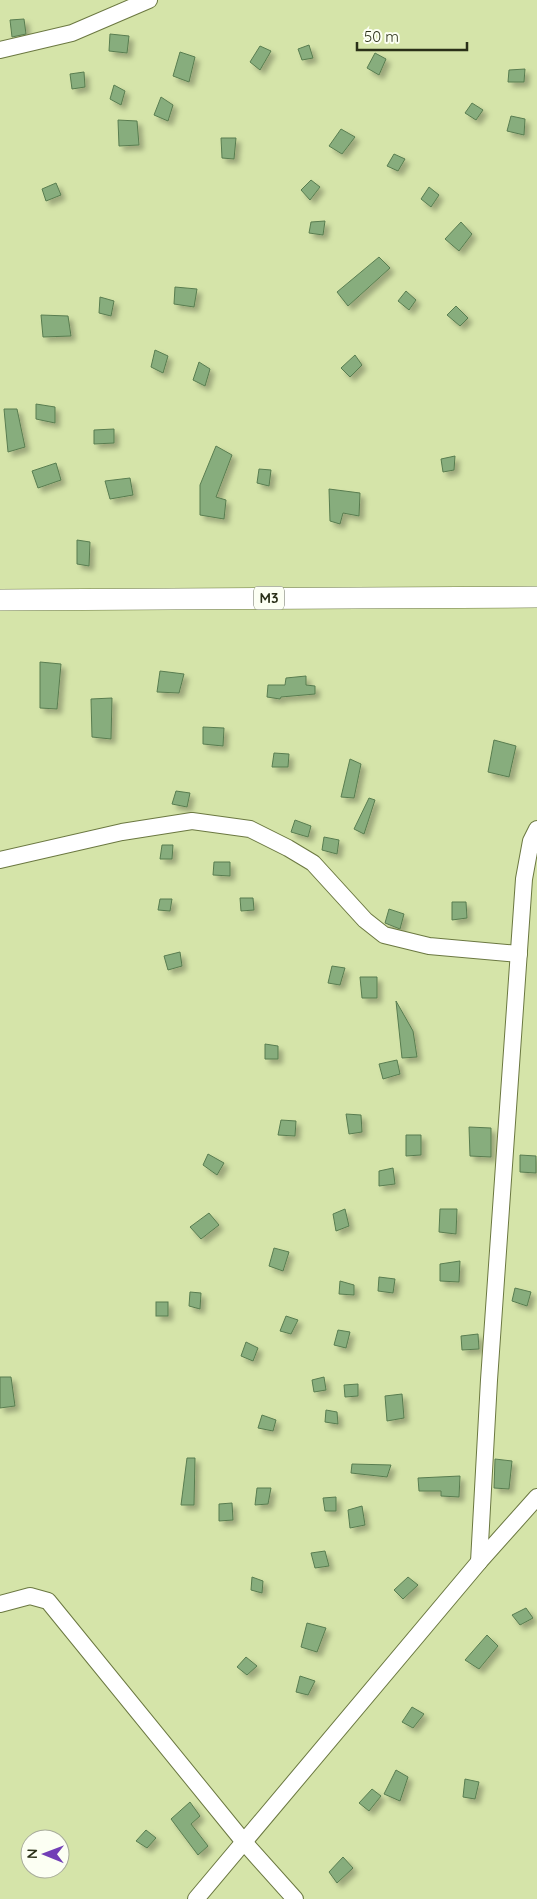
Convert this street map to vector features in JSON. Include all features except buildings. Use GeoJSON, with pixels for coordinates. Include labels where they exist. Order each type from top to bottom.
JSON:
{"type":"FeatureCollection","features":[{"type":"Feature","properties":{"kind":"main road","name":"M3"},"geometry":{"type":"LineString","coordinates":[[0,600],[537,597]]}},
{"type":"Feature","properties":{"kind":"street"},"geometry":{"type":"LineString","coordinates":[[0,50],[72,33],[149,0]]}},
{"type":"Feature","properties":{"kind":"street"},"geometry":{"type":"LineString","coordinates":[[0,860],[122,832],[192,821],[250,829],[313,863],[365,920],[384,935],[429,946],[519,954]]}},
{"type":"Feature","properties":{"kind":"street"},"geometry":{"type":"LineString","coordinates":[[479,1562],[489,1370],[524,879],[531,842],[537,829]]}},
{"type":"Feature","properties":{"kind":"street"},"geometry":{"type":"LineString","coordinates":[[196,1899],[479,1562],[537,1497]]}},
{"type":"Feature","properties":{"kind":"street"},"geometry":{"type":"LineString","coordinates":[[0,1604],[30,1596],[48,1601],[244,1842],[295,1899]]}}]}
